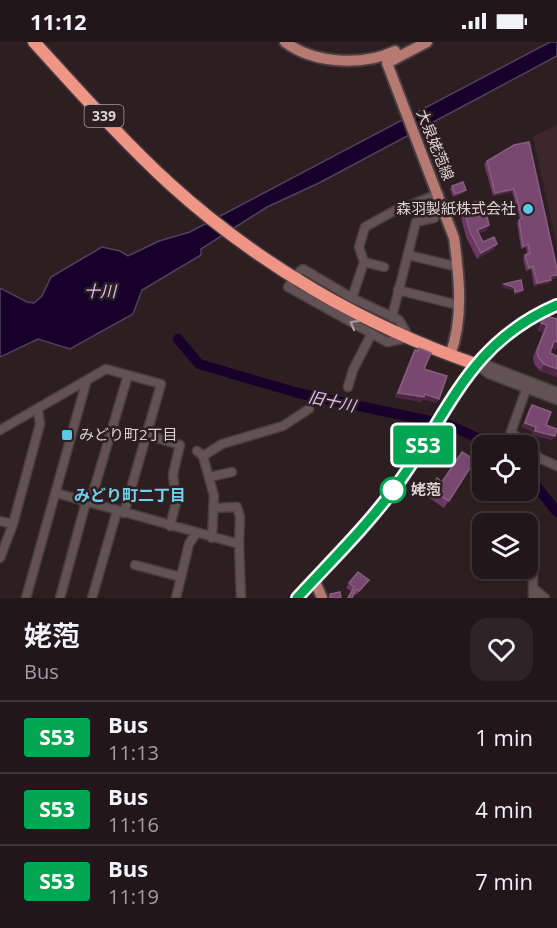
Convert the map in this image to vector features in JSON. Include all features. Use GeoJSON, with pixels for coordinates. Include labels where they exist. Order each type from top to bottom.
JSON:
{"type":"FeatureCollection","features":[{"type":"Feature","properties":{"kind":"highway","name":"339"},"geometry":{"type":"LineString","coordinates":[[34,42],[175,188],[271,262],[343,306],[409,338],[475,364]]}},
{"type":"Feature","properties":{"kind":"highway"},"geometry":{"type":"LineString","coordinates":[[297,598],[393,490],[475,364],[511,329],[557,305]]}},
{"type":"Feature","properties":{"kind":"main road"},"geometry":{"type":"LineString","coordinates":[[285,42],[306,52],[348,62],[363,62],[391,47],[414,42]]}},
{"type":"Feature","properties":{"kind":"main road","name":"大泉姥萢線"},"geometry":{"type":"LineString","coordinates":[[427,42],[387,63],[454,238],[458,267],[458,305],[457,329],[450,355]]}},
{"type":"Feature","properties":{"kind":"main road"},"geometry":{"type":"LineString","coordinates":[[315,579],[322,598]]}},
{"type":"Feature","properties":{"kind":"street"},"geometry":{"type":"LineString","coordinates":[[351,298],[364,262],[359,247],[365,227],[392,212],[439,194]]}},
{"type":"Feature","properties":{"kind":"street"},"geometry":{"type":"LineString","coordinates":[[392,317],[416,222],[434,218]]}},
{"type":"Feature","properties":{"kind":"street"},"geometry":{"type":"LineString","coordinates":[[408,255],[458,267]]}},
{"type":"Feature","properties":{"kind":"street"},"geometry":{"type":"LineString","coordinates":[[364,262],[384,267]]}},
{"type":"Feature","properties":{"kind":"street"},"geometry":{"type":"LineString","coordinates":[[291,284],[288,287],[387,342],[409,338],[399,320],[351,298],[303,268],[300,272]]}},
{"type":"Feature","properties":{"kind":"street"},"geometry":{"type":"LineString","coordinates":[[398,290],[458,305]]}},
{"type":"Feature","properties":{"kind":"street"},"geometry":{"type":"LineString","coordinates":[[348,387],[353,370],[372,333]]}},
{"type":"Feature","properties":{"kind":"street"},"geometry":{"type":"LineString","coordinates":[[475,364],[487,365],[557,400]]}},
{"type":"Feature","properties":{"kind":"street"},"geometry":{"type":"LineString","coordinates":[[0,430],[106,369],[161,384],[147,435],[92,598]]}},
{"type":"Feature","properties":{"kind":"street"},"geometry":{"type":"LineString","coordinates":[[60,598],[128,375]]}},
{"type":"Feature","properties":{"kind":"street"},"geometry":{"type":"LineString","coordinates":[[26,598],[86,382]]}},
{"type":"Feature","properties":{"kind":"street"},"geometry":{"type":"LineString","coordinates":[[528,384],[557,392]]}},
{"type":"Feature","properties":{"kind":"street"},"geometry":{"type":"LineString","coordinates":[[515,435],[511,432],[528,384]]}},
{"type":"Feature","properties":{"kind":"street"},"geometry":{"type":"LineString","coordinates":[[212,538],[214,496],[200,454],[222,444],[283,426],[309,409]]}},
{"type":"Feature","properties":{"kind":"street"},"geometry":{"type":"LineString","coordinates":[[0,558],[13,524],[40,424],[38,410]]}},
{"type":"Feature","properties":{"kind":"street"},"geometry":{"type":"LineString","coordinates":[[147,435],[180,445],[173,474],[176,503],[170,526]]}},
{"type":"Feature","properties":{"kind":"street"},"geometry":{"type":"LineString","coordinates":[[538,457],[557,466]]}},
{"type":"Feature","properties":{"kind":"street"},"geometry":{"type":"LineString","coordinates":[[209,477],[232,472]]}},
{"type":"Feature","properties":{"kind":"street"},"geometry":{"type":"LineString","coordinates":[[56,493],[239,544]]}},
{"type":"Feature","properties":{"kind":"street"},"geometry":{"type":"LineString","coordinates":[[213,508],[237,507],[240,517],[241,598]]}},
{"type":"Feature","properties":{"kind":"street"},"geometry":{"type":"LineString","coordinates":[[0,520],[13,524]]}},
{"type":"Feature","properties":{"kind":"street"},"geometry":{"type":"LineString","coordinates":[[176,598],[189,544],[196,533]]}},
{"type":"Feature","properties":{"kind":"street"},"geometry":{"type":"LineString","coordinates":[[135,565],[181,577]]}},
{"type":"Feature","properties":{"kind":"street"},"geometry":{"type":"LineString","coordinates":[[533,579],[533,598]]}},
{"type":"Feature","properties":{"kind":"street"},"geometry":{"type":"LineString","coordinates":[[533,588],[545,598]]}},
{"type":"Feature","properties":{"kind":"shaded area"},"geometry":{"type":"Polygon","coordinates":[[[557,124],[557,247],[533,137],[557,124]]]}},
{"type":"Feature","properties":{"kind":"water","name":"十川"},"geometry":{"type":"Polygon","coordinates":[[[550,42],[557,42],[557,56],[319,183],[267,207],[201,249],[201,255],[142,290],[133,314],[70,349],[38,339],[0,357],[0,288],[27,302],[34,303],[42,296],[51,277],[102,247],[120,251],[128,256],[159,241],[190,232],[550,42]]]}},
{"type":"Feature","properties":{"kind":"building","name":"森羽製紙株式会社"},"geometry":{"type":"Polygon","coordinates":[[[529,142],[557,269],[557,275],[550,276],[551,280],[537,283],[533,266],[529,268],[525,255],[530,253],[528,244],[523,246],[519,220],[522,218],[514,189],[495,193],[487,161],[514,145],[529,142]]]}},
{"type":"Feature","properties":{"kind":"building"},"geometry":{"type":"Polygon","coordinates":[[[463,182],[466,190],[455,194],[452,186],[463,182]]]}},
{"type":"Feature","properties":{"kind":"building"},"geometry":{"type":"Polygon","coordinates":[[[483,200],[489,225],[477,230],[483,242],[494,237],[497,244],[481,253],[470,232],[463,205],[483,200]]]}},
{"type":"Feature","properties":{"kind":"building"},"geometry":{"type":"Polygon","coordinates":[[[521,280],[523,290],[515,292],[514,287],[504,284],[521,280]]]}},
{"type":"Feature","properties":{"kind":"building"},"geometry":{"type":"Polygon","coordinates":[[[546,316],[557,319],[557,342],[554,341],[550,353],[557,356],[557,369],[544,364],[538,357],[537,351],[547,325],[541,323],[546,316]]]}},
{"type":"Feature","properties":{"kind":"building"},"geometry":{"type":"Polygon","coordinates":[[[419,348],[431,353],[424,369],[447,376],[439,399],[425,394],[424,397],[398,393],[415,350],[418,351],[419,348]]]}},
{"type":"Feature","properties":{"kind":"building"},"geometry":{"type":"Polygon","coordinates":[[[532,405],[551,412],[546,425],[557,429],[555,436],[535,431],[536,427],[525,423],[532,405]]]}},
{"type":"Feature","properties":{"kind":"building"},"geometry":{"type":"Polygon","coordinates":[[[405,424],[417,430],[409,441],[403,438],[401,442],[396,439],[405,424]]]}},
{"type":"Feature","properties":{"kind":"building"},"geometry":{"type":"Polygon","coordinates":[[[462,452],[472,458],[472,465],[449,501],[429,489],[437,478],[442,482],[462,452]]]}},
{"type":"Feature","properties":{"kind":"building"},"geometry":{"type":"Polygon","coordinates":[[[358,572],[369,580],[359,591],[356,589],[352,598],[348,598],[354,587],[349,583],[358,572]]]}},
{"type":"Feature","properties":{"kind":"building"},"geometry":{"type":"Polygon","coordinates":[[[340,592],[341,598],[330,598],[330,594],[340,592]]]}},
{"type":"Feature","properties":{"kind":"waterway","name":"旧十川"},"geometry":{"type":"LineString","coordinates":[[178,339],[199,364],[298,393],[449,425],[472,436]]}},
{"type":"Feature","properties":{"kind":"waterway","name":"旧十川"},"geometry":{"type":"LineString","coordinates":[[538,488],[557,512]]}},
{"type":"Feature","properties":{"kind":"bus line","name":"S53"},"geometry":{"type":"LineString","coordinates":[[297,598],[337,556],[393,490],[475,364],[511,329],[557,305]]}},
{"type":"Feature","properties":{"kind":"place","name":"森羽製紙株式会社"},"geometry":{"type":"Point","coordinates":[528,209]}},
{"type":"Feature","properties":{"kind":"place","name":"みどり町2丁目"},"geometry":{"type":"Point","coordinates":[67,435]}},
{"type":"Feature","properties":{"kind":"place","name":"姥萢"},"geometry":{"type":"Point","coordinates":[393,490]}},
{"type":"Feature","properties":{"kind":"district","name":"みどり町二丁目"},"geometry":{"type":"Point","coordinates":[130,495]}}]}
